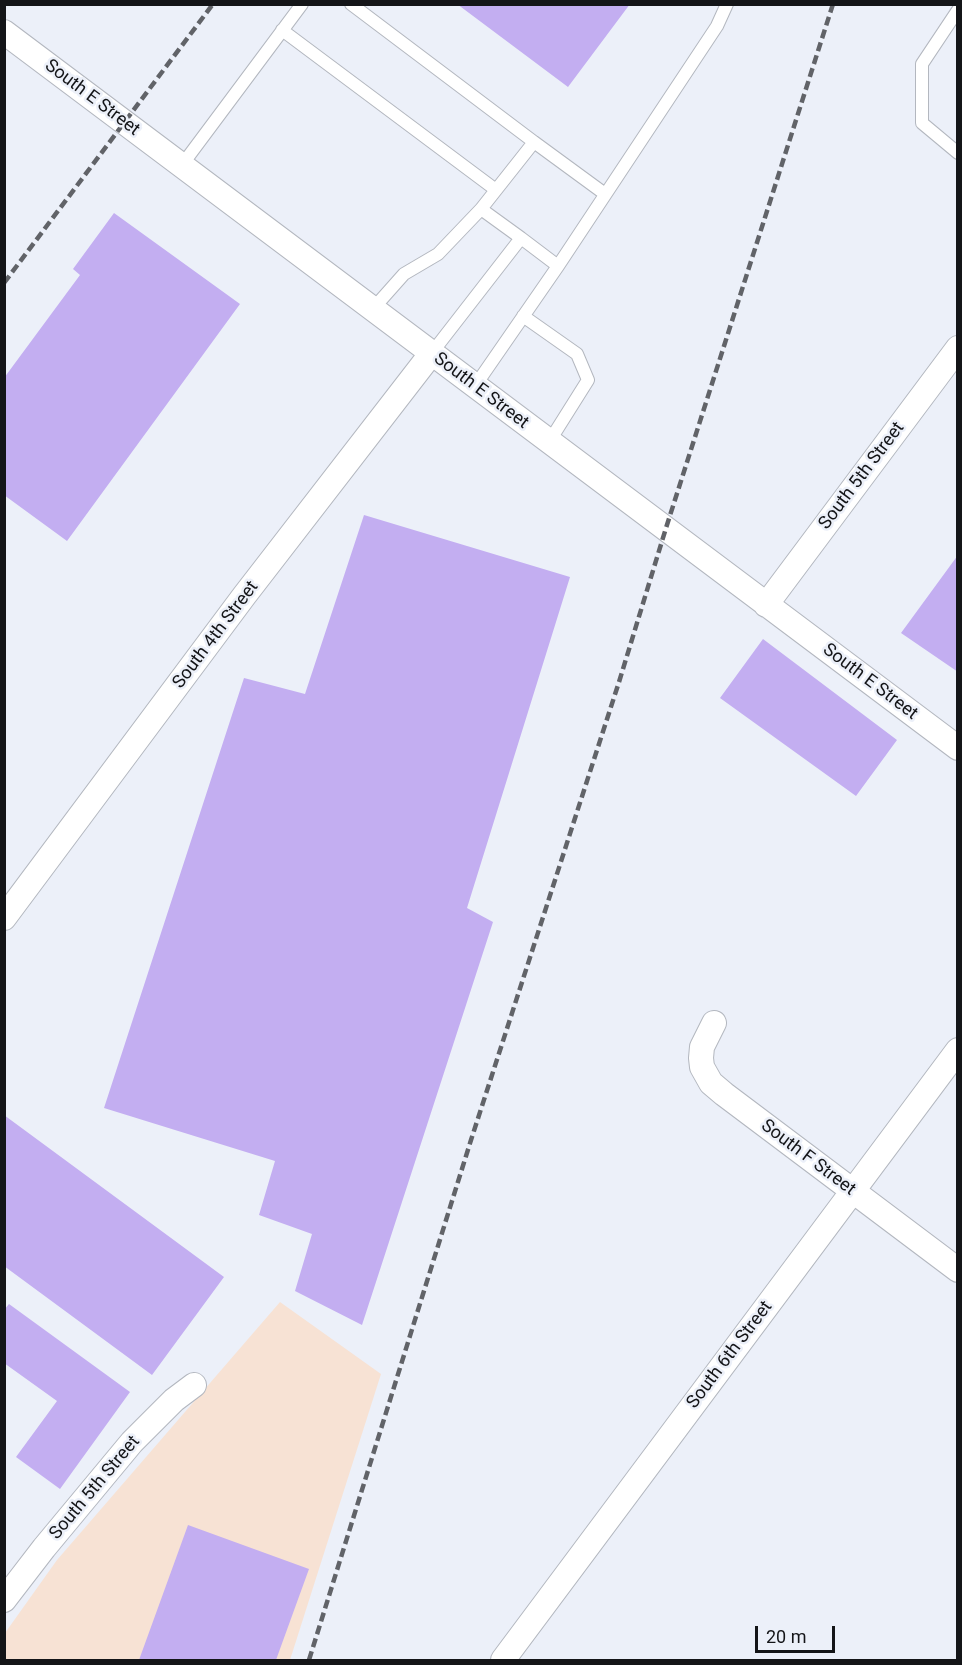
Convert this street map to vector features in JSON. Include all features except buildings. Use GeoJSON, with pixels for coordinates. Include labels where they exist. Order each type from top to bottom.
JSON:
{"type":"FeatureCollection","features":[{"type":"Feature","properties":{"kind":"street","name":"South E Street"},"geometry":{"type":"LineString","coordinates":[[4,32],[957,748]]}},
{"type":"Feature","properties":{"kind":"street","name":"South 5th Street"},"geometry":{"type":"LineString","coordinates":[[766,605],[957,348]]}},
{"type":"Feature","properties":{"kind":"street","name":"South 4th Street"},"geometry":{"type":"LineString","coordinates":[[4,918],[244,597],[431,354]]}},
{"type":"Feature","properties":{"kind":"street","name":"South F Street"},"geometry":{"type":"LineString","coordinates":[[714,1023],[702,1047],[701,1058],[702,1067],[711,1083],[957,1270]]}},
{"type":"Feature","properties":{"kind":"street","name":"South 6th Street"},"geometry":{"type":"LineString","coordinates":[[503,1660],[957,1050]]}},
{"type":"Feature","properties":{"kind":"street","name":"South 5th Street"},"geometry":{"type":"LineString","coordinates":[[5,1599],[132,1442],[174,1400],[195,1385]]}},
{"type":"Feature","properties":{"kind":"lane"},"geometry":{"type":"LineString","coordinates":[[182,165],[302,4]]}},
{"type":"Feature","properties":{"kind":"lane"},"geometry":{"type":"LineString","coordinates":[[351,4],[605,194]]}},
{"type":"Feature","properties":{"kind":"lane"},"geometry":{"type":"LineString","coordinates":[[475,386],[558,266],[717,26],[727,4]]}},
{"type":"Feature","properties":{"kind":"lane"},"geometry":{"type":"LineString","coordinates":[[957,10],[922,64],[922,123],[957,153]]}},
{"type":"Feature","properties":{"kind":"lane"},"geometry":{"type":"LineString","coordinates":[[282,30],[495,190]]}},
{"type":"Feature","properties":{"kind":"lane"},"geometry":{"type":"LineString","coordinates":[[372,309],[404,274],[438,254],[481,209],[534,142]]}},
{"type":"Feature","properties":{"kind":"lane"},"geometry":{"type":"LineString","coordinates":[[481,209],[558,266]]}},
{"type":"Feature","properties":{"kind":"lane"},"geometry":{"type":"LineString","coordinates":[[431,354],[520,238]]}},
{"type":"Feature","properties":{"kind":"lane"},"geometry":{"type":"LineString","coordinates":[[523,316],[577,354],[588,380],[549,442]]}},
{"type":"Feature","properties":{"kind":"shaded area"},"geometry":{"type":"Polygon","coordinates":[[[280,1302],[381,1374],[290,1660],[5,1660],[5,1633],[57,1560],[280,1302]]]}},
{"type":"Feature","properties":{"kind":"railway"},"geometry":{"type":"LineString","coordinates":[[4,283],[213,4]]}},
{"type":"Feature","properties":{"kind":"railway"},"geometry":{"type":"LineString","coordinates":[[309,1660],[471,1140],[619,682],[833,4]]}}]}
